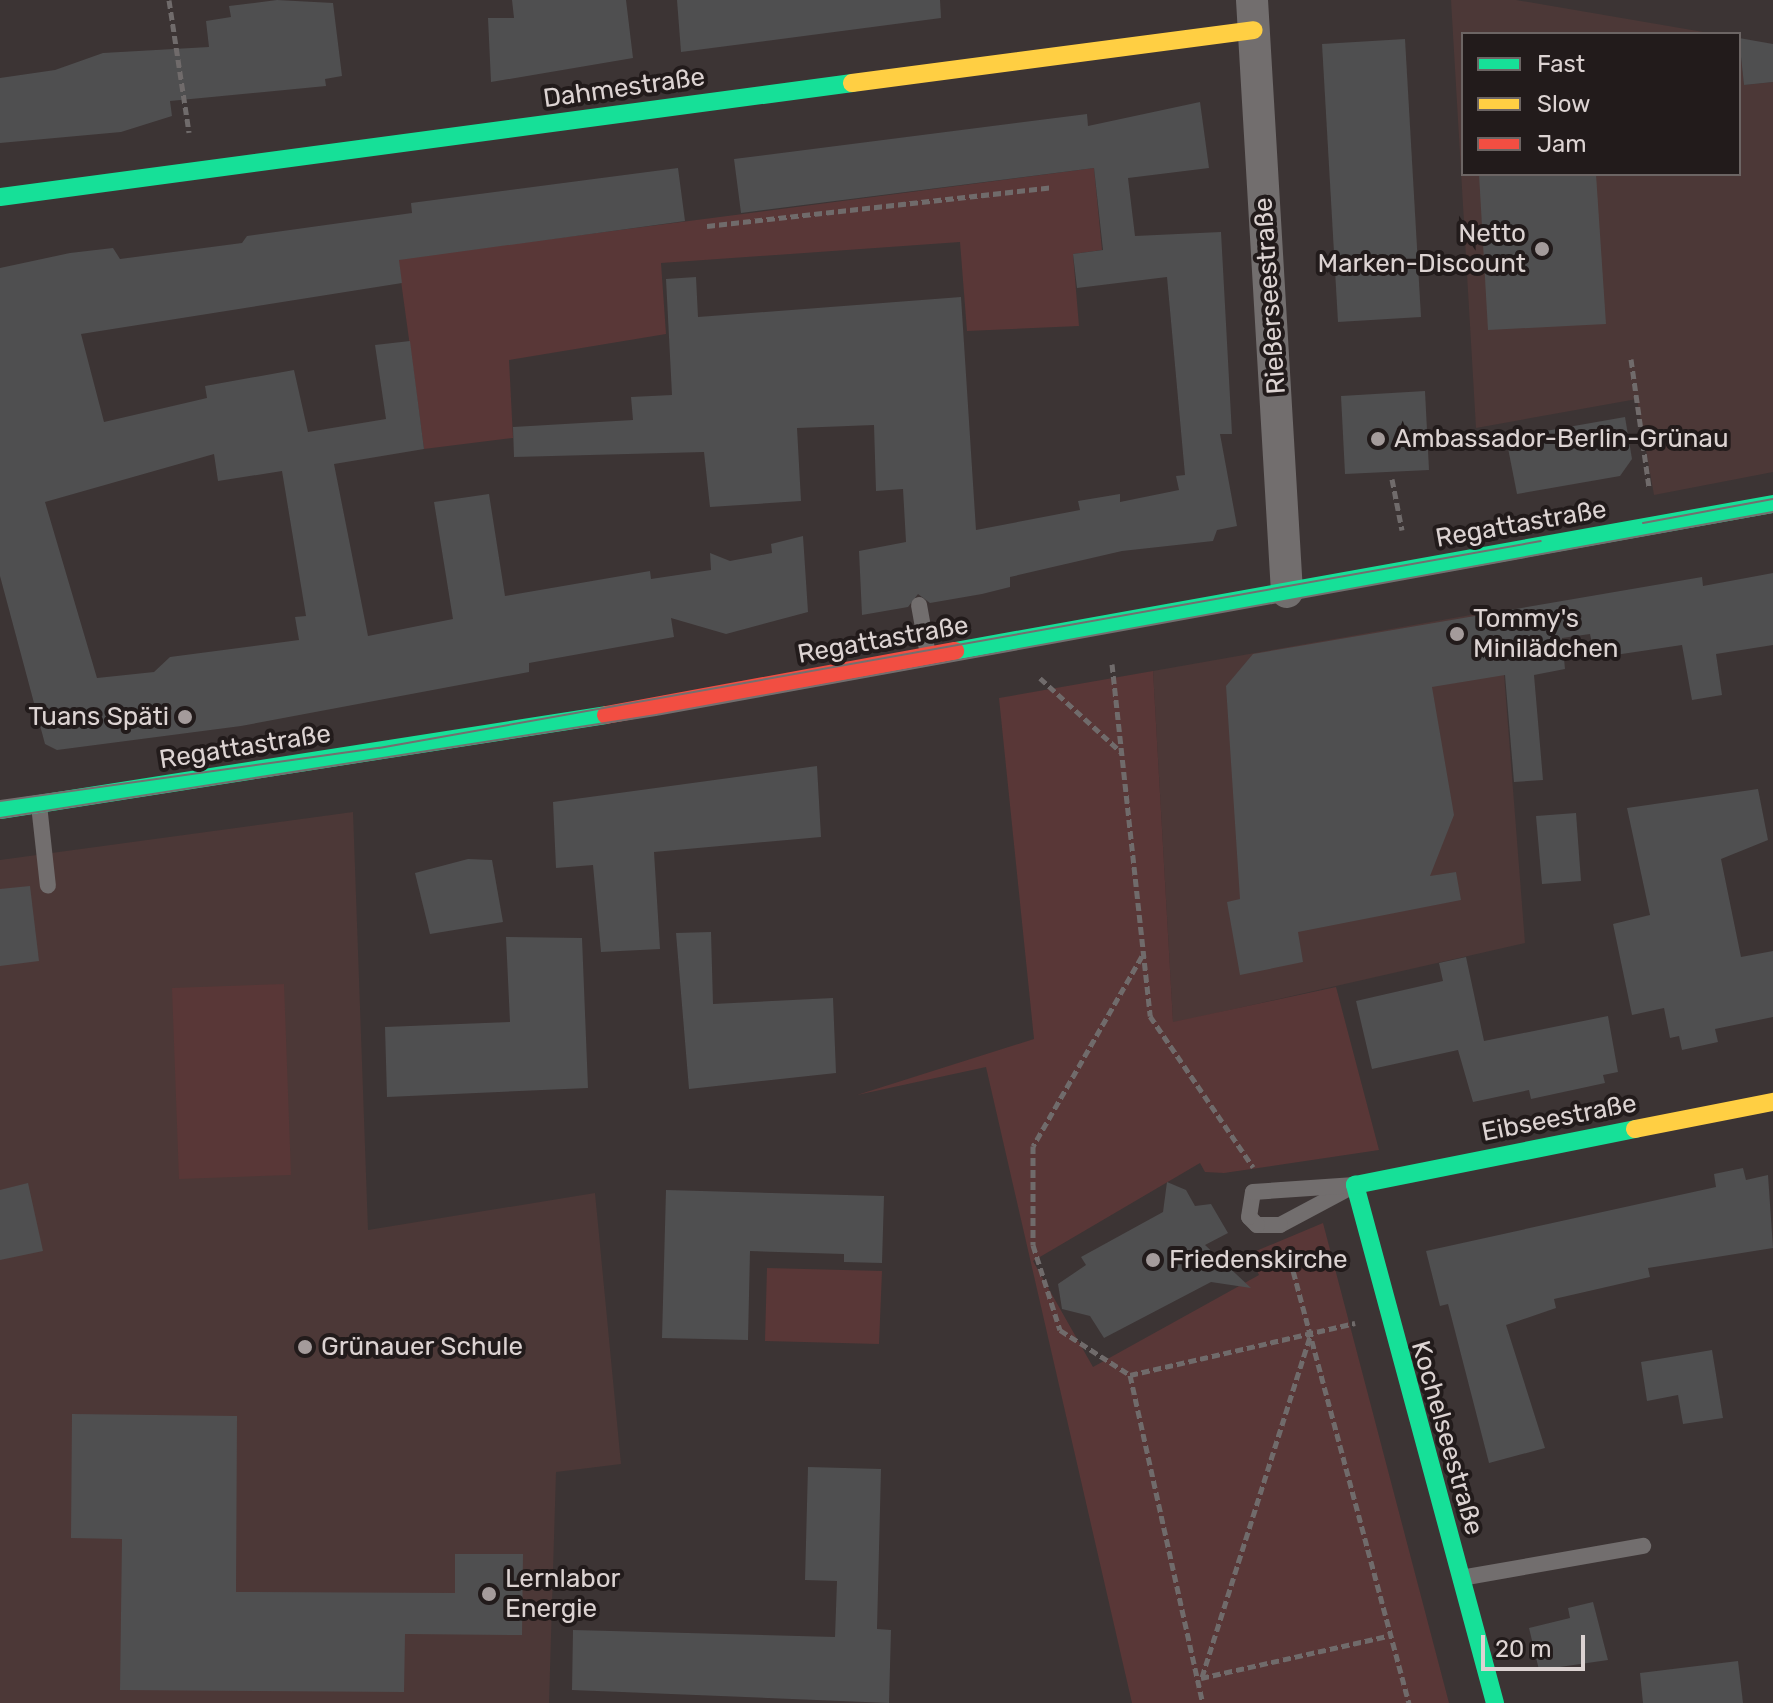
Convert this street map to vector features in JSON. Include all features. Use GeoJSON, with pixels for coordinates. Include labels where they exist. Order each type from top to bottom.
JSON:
{"type":"FeatureCollection","features":[{"type":"Feature","properties":{"kind":"street","name":"Dahmestraße"},"geometry":{"type":"LineString","coordinates":[[0,197],[1253,15]]}},
{"type":"Feature","properties":{"kind":"street","name":"Rießerseestraße"},"geometry":{"type":"LineString","coordinates":[[1253,15],[1287,592]]}},
{"type":"Feature","properties":{"kind":"street","name":"Regattastraße"},"geometry":{"type":"LineString","coordinates":[[0,810],[442,744],[1773,504]]}},
{"type":"Feature","properties":{"kind":"street","name":"Eibseestraße"},"geometry":{"type":"LineString","coordinates":[[1355,1185],[1773,1102]]}},
{"type":"Feature","properties":{"kind":"street","name":"Kochelseestraße"},"geometry":{"type":"LineString","coordinates":[[1355,1185],[1386,1314],[1495,1703]]}},
{"type":"Feature","properties":{"kind":"lane"},"geometry":{"type":"LineString","coordinates":[[919,605],[928,658]]}},
{"type":"Feature","properties":{"kind":"lane"},"geometry":{"type":"LineString","coordinates":[[39,805],[48,886]]}},
{"type":"Feature","properties":{"kind":"lane"},"geometry":{"type":"LineString","coordinates":[[1355,1185],[1280,1225],[1257,1225],[1249,1217],[1253,1192],[1355,1185]]}},
{"type":"Feature","properties":{"kind":"lane"},"geometry":{"type":"LineString","coordinates":[[1460,1579],[1643,1546]]}},
{"type":"Feature","properties":{"kind":"path"},"geometry":{"type":"LineString","coordinates":[[169,0],[195,171]]}},
{"type":"Feature","properties":{"kind":"path"},"geometry":{"type":"LineString","coordinates":[[707,226],[1052,187]]}},
{"type":"Feature","properties":{"kind":"path"},"geometry":{"type":"LineString","coordinates":[[1631,359],[1652,503]]}},
{"type":"Feature","properties":{"kind":"path"},"geometry":{"type":"LineString","coordinates":[[1392,479],[1405,547]]}},
{"type":"Feature","properties":{"kind":"path"},"geometry":{"type":"LineString","coordinates":[[1040,678],[1121,752]]}},
{"type":"Feature","properties":{"kind":"path"},"geometry":{"type":"LineString","coordinates":[[1142,956],[1033,1146],[1033,1245],[1060,1330],[1130,1375],[1201,1678],[1203,1703]]}},
{"type":"Feature","properties":{"kind":"path"},"geometry":{"type":"LineString","coordinates":[[1130,1375],[1386,1314]]}},
{"type":"Feature","properties":{"kind":"path"},"geometry":{"type":"LineString","coordinates":[[1201,1678],[1311,1334]]}},
{"type":"Feature","properties":{"kind":"path"},"geometry":{"type":"LineString","coordinates":[[1201,1678],[1387,1636]]}},
{"type":"Feature","properties":{"kind":"shaded area"},"geometry":{"type":"Polygon","coordinates":[[[1451,0],[1516,0],[1703,32],[1461,32],[1461,171],[1451,0]]]}},
{"type":"Feature","properties":{"kind":"shaded area"},"geometry":{"type":"Polygon","coordinates":[[[1741,57],[1744,85],[1773,82],[1773,472],[1654,495],[1637,399],[1476,428],[1461,176],[1741,176],[1741,57]]]}},
{"type":"Feature","properties":{"kind":"shaded area"},"geometry":{"type":"Polygon","coordinates":[[[1094,168],[1102,250],[1073,254],[1079,326],[967,331],[960,242],[661,263],[666,334],[509,360],[513,438],[424,449],[398,259],[1094,168]]]}},
{"type":"Feature","properties":{"kind":"shaded area"},"geometry":{"type":"Polygon","coordinates":[[[1499,610],[1525,943],[1173,1023],[1153,671],[1499,610]]]}},
{"type":"Feature","properties":{"kind":"shaded area"},"geometry":{"type":"Polygon","coordinates":[[[1153,671],[1173,1022],[1336,987],[1379,1150],[1224,1173],[1205,1172],[1200,1163],[1033,1261],[1093,1367],[1259,1275],[1249,1254],[1323,1223],[1449,1703],[1132,1703],[986,1067],[857,1095],[1034,1039],[999,698],[1153,671]]]}},
{"type":"Feature","properties":{"kind":"shaded area","name":"Grünauer Schule"},"geometry":{"type":"Polygon","coordinates":[[[353,812],[368,1230],[595,1193],[621,1464],[556,1472],[549,1703],[0,1703],[0,860],[353,812]]]}},
{"type":"Feature","properties":{"kind":"shaded area"},"geometry":{"type":"Polygon","coordinates":[[[284,984],[291,1175],[179,1179],[172,988],[284,984]]]}},
{"type":"Feature","properties":{"kind":"shaded area"},"geometry":{"type":"Polygon","coordinates":[[[767,1268],[882,1271],[879,1344],[765,1341],[767,1268]]]}},
{"type":"Feature","properties":{"kind":"building"},"geometry":{"type":"Polygon","coordinates":[[[277,0],[333,3],[342,76],[325,79],[326,86],[170,101],[172,116],[121,132],[0,143],[0,78],[55,70],[103,53],[209,47],[206,21],[231,17],[229,6],[277,0]]]}},
{"type":"Feature","properties":{"kind":"building"},"geometry":{"type":"Polygon","coordinates":[[[512,0],[626,0],[633,58],[491,82],[488,18],[514,18],[512,0]]]}},
{"type":"Feature","properties":{"kind":"building"},"geometry":{"type":"Polygon","coordinates":[[[677,0],[940,0],[941,18],[681,52],[677,0]]]}},
{"type":"Feature","properties":{"kind":"building"},"geometry":{"type":"Polygon","coordinates":[[[1741,38],[1773,44],[1773,82],[1744,85],[1741,38]]]}},
{"type":"Feature","properties":{"kind":"building"},"geometry":{"type":"Polygon","coordinates":[[[1405,39],[1421,317],[1338,322],[1322,44],[1405,39]]]}},
{"type":"Feature","properties":{"kind":"building"},"geometry":{"type":"Polygon","coordinates":[[[1200,102],[1209,168],[1128,178],[1135,236],[1221,232],[1232,434],[1220,434],[1237,526],[1217,530],[1213,541],[1122,551],[1010,577],[1010,587],[982,594],[930,603],[918,594],[908,607],[862,615],[859,551],[906,542],[903,489],[876,491],[874,425],[797,428],[801,501],[710,507],[704,452],[514,457],[513,427],[633,420],[631,397],[672,395],[666,279],[696,277],[698,317],[961,297],[976,530],[1080,510],[1078,501],[1120,494],[1120,502],[1179,490],[1176,476],[1185,475],[1167,277],[1077,288],[1073,254],[1103,250],[1094,168],[741,213],[734,159],[1087,114],[1088,126],[1200,102]]]}},
{"type":"Feature","properties":{"kind":"building"},"geometry":{"type":"Polygon","coordinates":[[[678,168],[685,221],[399,260],[402,283],[81,334],[104,422],[207,398],[205,386],[294,370],[308,432],[386,419],[375,345],[410,341],[424,449],[334,464],[368,636],[453,619],[434,502],[489,494],[505,596],[650,571],[651,579],[711,570],[710,553],[730,561],[772,553],[771,544],[803,536],[808,612],[726,634],[671,618],[674,637],[529,663],[529,672],[241,726],[57,750],[45,744],[0,576],[0,268],[70,253],[113,248],[120,259],[242,243],[247,236],[412,213],[411,203],[678,168]],[[214,454],[45,502],[97,678],[154,672],[170,657],[299,640],[295,617],[306,616],[282,471],[218,481],[214,454]]]}},
{"type":"Feature","properties":{"kind":"building","name":"Netto Marken-Discount"},"geometry":{"type":"Polygon","coordinates":[[[1479,176],[1596,176],[1606,324],[1488,330],[1479,176]]]}},
{"type":"Feature","properties":{"kind":"building"},"geometry":{"type":"Polygon","coordinates":[[[1425,391],[1429,470],[1345,474],[1341,396],[1425,391]]]}},
{"type":"Feature","properties":{"kind":"building"},"geometry":{"type":"Polygon","coordinates":[[[1625,417],[1632,459],[1620,476],[1517,494],[1506,438],[1625,417]]]}},
{"type":"Feature","properties":{"kind":"building"},"geometry":{"type":"Polygon","coordinates":[[[1773,573],[1773,645],[1716,654],[1722,695],[1692,700],[1682,645],[1595,658],[1590,634],[1562,638],[1565,669],[1534,675],[1543,780],[1514,782],[1505,675],[1432,687],[1454,815],[1430,876],[1456,872],[1461,900],[1298,932],[1303,962],[1240,975],[1227,902],[1240,899],[1226,686],[1253,654],[1702,577],[1703,586],[1773,573]]]}},
{"type":"Feature","properties":{"kind":"building"},"geometry":{"type":"Polygon","coordinates":[[[817,766],[821,837],[654,852],[660,949],[601,952],[593,865],[556,868],[553,802],[817,766]]]}},
{"type":"Feature","properties":{"kind":"building"},"geometry":{"type":"Polygon","coordinates":[[[1758,789],[1768,840],[1721,859],[1741,957],[1773,951],[1773,1017],[1715,1029],[1718,1042],[1682,1050],[1679,1036],[1670,1038],[1664,1008],[1632,1015],[1613,924],[1650,915],[1627,808],[1758,789]]]}},
{"type":"Feature","properties":{"kind":"building"},"geometry":{"type":"Polygon","coordinates":[[[1576,813],[1581,881],[1542,884],[1536,816],[1576,813]]]}},
{"type":"Feature","properties":{"kind":"building"},"geometry":{"type":"Polygon","coordinates":[[[468,859],[492,860],[503,922],[430,934],[415,873],[468,859]]]}},
{"type":"Feature","properties":{"kind":"building"},"geometry":{"type":"Polygon","coordinates":[[[30,886],[39,961],[0,966],[0,889],[30,886]]]}},
{"type":"Feature","properties":{"kind":"building"},"geometry":{"type":"Polygon","coordinates":[[[711,932],[713,1004],[833,998],[836,1073],[689,1089],[676,933],[711,932]]]}},
{"type":"Feature","properties":{"kind":"building"},"geometry":{"type":"Polygon","coordinates":[[[506,937],[582,938],[588,1088],[387,1097],[385,1027],[510,1022],[506,937]]]}},
{"type":"Feature","properties":{"kind":"building"},"geometry":{"type":"Polygon","coordinates":[[[1466,957],[1484,1041],[1608,1016],[1618,1072],[1603,1075],[1605,1083],[1531,1099],[1529,1090],[1473,1102],[1458,1050],[1372,1069],[1356,1001],[1443,981],[1439,963],[1466,957]]]}},
{"type":"Feature","properties":{"kind":"building"},"geometry":{"type":"Polygon","coordinates":[[[1743,1168],[1746,1180],[1768,1175],[1773,1248],[1648,1268],[1650,1277],[1554,1299],[1556,1308],[1506,1325],[1545,1448],[1489,1463],[1448,1304],[1440,1306],[1426,1251],[1716,1187],[1714,1174],[1743,1168]]]}},
{"type":"Feature","properties":{"kind":"building","name":"Friedenskirche"},"geometry":{"type":"Polygon","coordinates":[[[1167,1182],[1186,1190],[1195,1206],[1211,1204],[1228,1233],[1205,1245],[1251,1288],[1211,1282],[1104,1338],[1090,1316],[1062,1309],[1058,1284],[1086,1265],[1081,1257],[1163,1212],[1167,1182]]]}},
{"type":"Feature","properties":{"kind":"building"},"geometry":{"type":"Polygon","coordinates":[[[28,1183],[43,1251],[0,1260],[0,1190],[28,1183]]]}},
{"type":"Feature","properties":{"kind":"building"},"geometry":{"type":"Polygon","coordinates":[[[666,1190],[884,1196],[882,1263],[844,1262],[844,1254],[750,1251],[748,1340],[662,1338],[666,1190]]]}},
{"type":"Feature","properties":{"kind":"building"},"geometry":{"type":"Polygon","coordinates":[[[1712,1350],[1723,1418],[1683,1424],[1678,1395],[1647,1401],[1641,1362],[1712,1350]]]}},
{"type":"Feature","properties":{"kind":"building"},"geometry":{"type":"Polygon","coordinates":[[[72,1414],[237,1416],[236,1592],[455,1593],[455,1554],[523,1554],[522,1635],[405,1634],[404,1692],[120,1690],[122,1539],[71,1538],[72,1414]]]}},
{"type":"Feature","properties":{"kind":"building"},"geometry":{"type":"Polygon","coordinates":[[[808,1467],[881,1469],[877,1629],[891,1630],[889,1703],[572,1690],[573,1630],[835,1637],[837,1581],[805,1580],[808,1467]]]}},
{"type":"Feature","properties":{"kind":"building"},"geometry":{"type":"Polygon","coordinates":[[[1593,1602],[1608,1660],[1539,1670],[1529,1628],[1570,1618],[1568,1608],[1593,1602]]]}},
{"type":"Feature","properties":{"kind":"building"},"geometry":{"type":"Polygon","coordinates":[[[1738,1661],[1743,1703],[1643,1703],[1640,1673],[1738,1661]]]}},
{"type":"Feature","properties":{"kind":"tram line"},"geometry":{"type":"LineString","coordinates":[[1643,523],[1773,499]]}},
{"type":"Feature","properties":{"kind":"tram line"},"geometry":{"type":"LineString","coordinates":[[0,818],[656,715],[1773,512]]}},
{"type":"Feature","properties":{"kind":"tram line"},"geometry":{"type":"LineString","coordinates":[[0,801],[379,748],[1541,541]]}},
{"type":"Feature","properties":{"kind":"traffic: fast"},"geometry":{"type":"LineString","coordinates":[[0,197],[852,83]]}},
{"type":"Feature","properties":{"kind":"traffic: fast"},"geometry":{"type":"LineString","coordinates":[[955,651],[1773,504]]}},
{"type":"Feature","properties":{"kind":"traffic: fast"},"geometry":{"type":"LineString","coordinates":[[0,810],[606,715]]}},
{"type":"Feature","properties":{"kind":"traffic: fast"},"geometry":{"type":"LineString","coordinates":[[1495,1703],[1355,1185],[1635,1129]]}},
{"type":"Feature","properties":{"kind":"traffic: slow"},"geometry":{"type":"LineString","coordinates":[[852,83],[1254,30]]}},
{"type":"Feature","properties":{"kind":"traffic: slow"},"geometry":{"type":"LineString","coordinates":[[1635,1129],[1773,1102]]}},
{"type":"Feature","properties":{"kind":"traffic: jam"},"geometry":{"type":"LineString","coordinates":[[606,715],[955,651]]}},
{"type":"Feature","properties":{"kind":"place","name":"Netto Marken-Discount"},"geometry":{"type":"Point","coordinates":[1542,249]}},
{"type":"Feature","properties":{"kind":"place","name":"Ambassador-Berlin-Grünau"},"geometry":{"type":"Point","coordinates":[1378,439]}},
{"type":"Feature","properties":{"kind":"place","name":"Tommy's Minilädchen"},"geometry":{"type":"Point","coordinates":[1457,634]}},
{"type":"Feature","properties":{"kind":"place","name":"Tuans Späti"},"geometry":{"type":"Point","coordinates":[185,717]}},
{"type":"Feature","properties":{"kind":"place","name":"Friedenskirche"},"geometry":{"type":"Point","coordinates":[1153,1260]}},
{"type":"Feature","properties":{"kind":"place","name":"Grünauer Schule"},"geometry":{"type":"Point","coordinates":[305,1347]}},
{"type":"Feature","properties":{"kind":"place","name":"Lernlabor Energie"},"geometry":{"type":"Point","coordinates":[489,1594]}}]}
